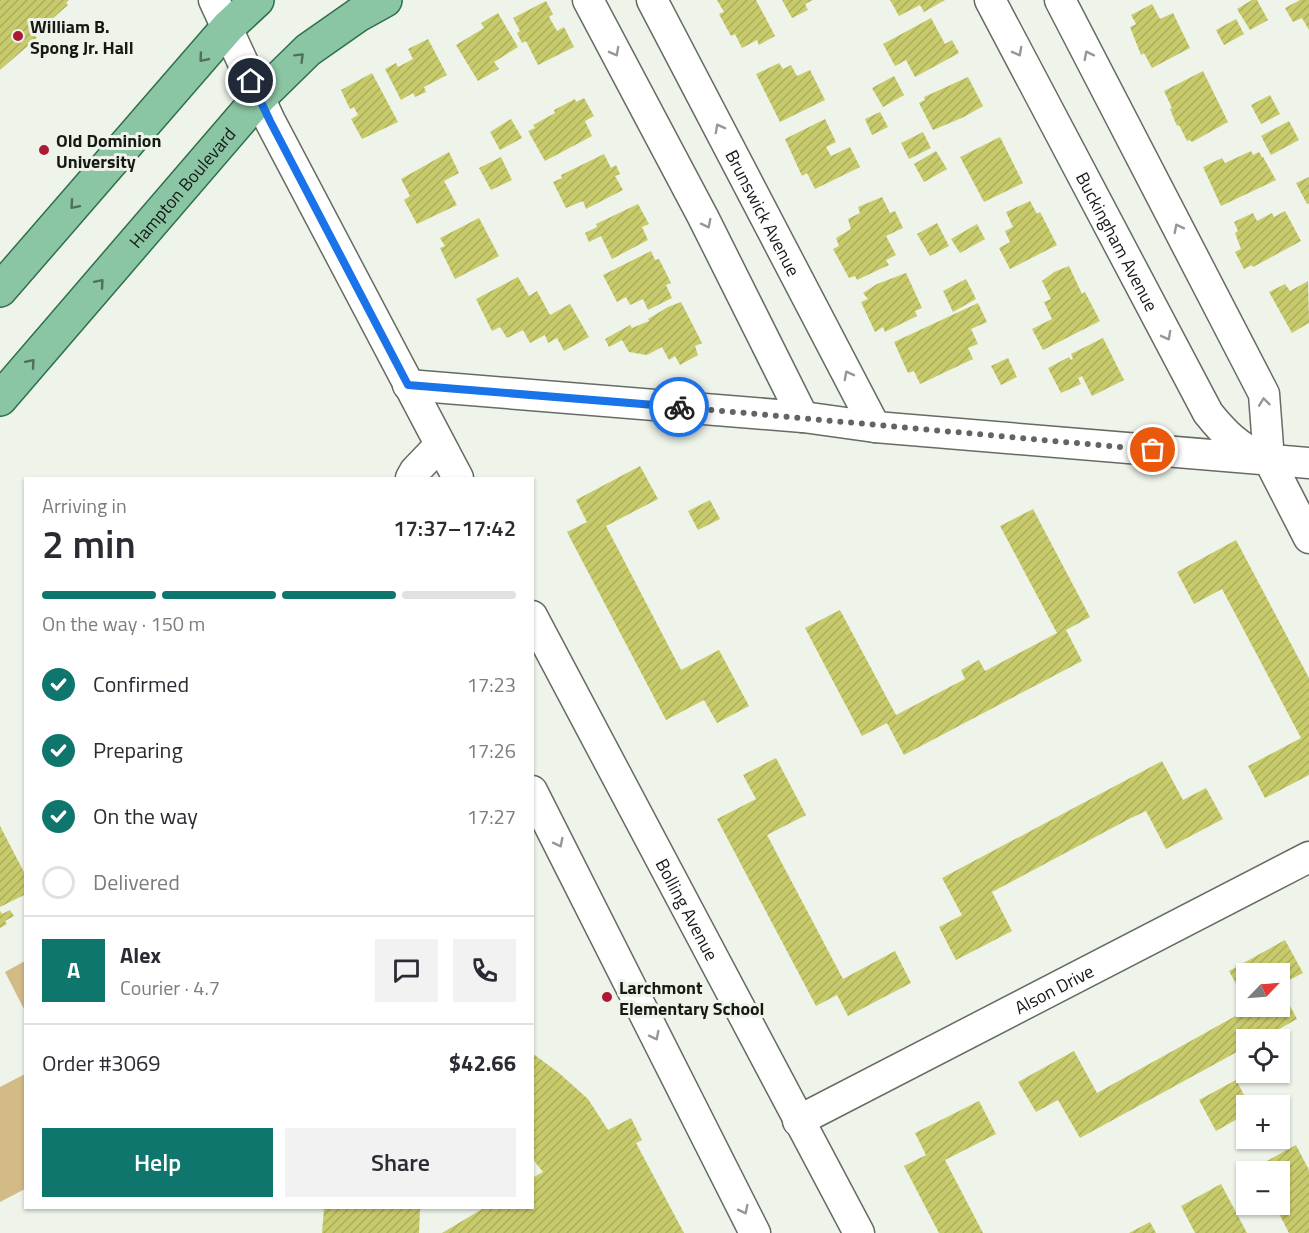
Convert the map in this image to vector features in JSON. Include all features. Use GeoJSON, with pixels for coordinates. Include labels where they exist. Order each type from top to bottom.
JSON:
{"type":"FeatureCollection","features":[{"type":"Feature","properties":{"kind":"main road"},"geometry":{"type":"LineString","coordinates":[[0,290],[221,14],[257,0]]}},
{"type":"Feature","properties":{"kind":"main road","name":"Hampton Boulevard"},"geometry":{"type":"LineString","coordinates":[[0,399],[259,98],[308,50],[358,15],[385,0]]}},
{"type":"Feature","properties":{"kind":"street"},"geometry":{"type":"LineString","coordinates":[[588,0],[703,217],[803,417]]}},
{"type":"Feature","properties":{"kind":"street","name":"Brunswick Avenue"},"geometry":{"type":"LineString","coordinates":[[652,0],[875,427]]}},
{"type":"Feature","properties":{"kind":"street","name":"Buckingham Avenue"},"geometry":{"type":"LineString","coordinates":[[990,0],[1208,413],[1224,434],[1245,450],[1269,460]]}},
{"type":"Feature","properties":{"kind":"street"},"geometry":{"type":"LineString","coordinates":[[1060,0],[1264,394],[1269,460],[1309,538]]}},
{"type":"Feature","properties":{"kind":"street"},"geometry":{"type":"LineString","coordinates":[[221,14],[259,98],[457,477]]}},
{"type":"Feature","properties":{"kind":"street"},"geometry":{"type":"LineString","coordinates":[[408,385],[803,417],[875,427],[1309,463]]}},
{"type":"Feature","properties":{"kind":"street"},"geometry":{"type":"LineString","coordinates":[[412,477],[440,445]]}},
{"type":"Feature","properties":{"kind":"street","name":"Bolling Avenue"},"geometry":{"type":"LineString","coordinates":[[534,620],[859,1233]]}},
{"type":"Feature","properties":{"kind":"street"},"geometry":{"type":"LineString","coordinates":[[534,795],[755,1233]]}},
{"type":"Feature","properties":{"kind":"street","name":"Alson Drive"},"geometry":{"type":"LineString","coordinates":[[798,1120],[1309,857]]}},
{"type":"Feature","properties":{"kind":"shaded area"},"geometry":{"type":"Polygon","coordinates":[[[24,962],[24,1009],[5,972],[24,962]]]}},
{"type":"Feature","properties":{"kind":"shaded area"},"geometry":{"type":"Polygon","coordinates":[[[24,1075],[24,1190],[0,1202],[0,1087],[24,1075]]]}},
{"type":"Feature","properties":{"kind":"building","name":"William B. Spong Jr. Hall"},"geometry":{"type":"Polygon","coordinates":[[[0,0],[69,0],[66,3],[68,5],[34,35],[37,38],[0,70],[0,0]]]}},
{"type":"Feature","properties":{"kind":"building"},"geometry":{"type":"Polygon","coordinates":[[[717,0],[756,0],[775,36],[759,45],[757,40],[742,48],[735,34],[731,36],[719,14],[724,12],[717,0]]]}},
{"type":"Feature","properties":{"kind":"building"},"geometry":{"type":"Polygon","coordinates":[[[782,0],[813,0],[805,4],[808,10],[792,18],[782,0]]]}},
{"type":"Feature","properties":{"kind":"building"},"geometry":{"type":"Polygon","coordinates":[[[890,0],[945,0],[924,12],[920,5],[899,16],[890,0]]]}},
{"type":"Feature","properties":{"kind":"building"},"geometry":{"type":"Polygon","coordinates":[[[1252,0],[1257,0],[1268,20],[1250,30],[1237,9],[1252,0]]]}},
{"type":"Feature","properties":{"kind":"building"},"geometry":{"type":"Polygon","coordinates":[[[1300,0],[1309,0],[1309,30],[1302,18],[1293,22],[1285,8],[1300,0]]]}},
{"type":"Feature","properties":{"kind":"building"},"geometry":{"type":"Polygon","coordinates":[[[546,1],[553,14],[549,17],[557,31],[564,27],[574,47],[538,65],[526,41],[522,43],[517,33],[520,31],[513,18],[546,1]]]}},
{"type":"Feature","properties":{"kind":"building"},"geometry":{"type":"Polygon","coordinates":[[[1152,4],[1160,19],[1173,13],[1190,48],[1152,68],[1144,53],[1141,55],[1130,27],[1136,24],[1131,15],[1152,4]]]}},
{"type":"Feature","properties":{"kind":"building"},"geometry":{"type":"Polygon","coordinates":[[[498,13],[518,47],[494,62],[499,69],[478,81],[456,45],[484,28],[481,23],[498,13]]]}},
{"type":"Feature","properties":{"kind":"building"},"geometry":{"type":"Polygon","coordinates":[[[931,18],[945,44],[952,40],[959,53],[915,77],[906,60],[895,66],[883,44],[931,18]]]}},
{"type":"Feature","properties":{"kind":"building"},"geometry":{"type":"Polygon","coordinates":[[[1236,19],[1244,34],[1224,45],[1216,30],[1236,19]]]}},
{"type":"Feature","properties":{"kind":"building"},"geometry":{"type":"Polygon","coordinates":[[[428,39],[447,75],[424,87],[426,92],[415,97],[413,93],[401,100],[385,69],[396,63],[398,67],[413,59],[408,49],[428,39]]]}},
{"type":"Feature","properties":{"kind":"building"},"geometry":{"type":"Polygon","coordinates":[[[779,63],[783,69],[791,65],[797,76],[810,70],[825,100],[780,122],[756,74],[779,63]]]}},
{"type":"Feature","properties":{"kind":"building"},"geometry":{"type":"Polygon","coordinates":[[[1203,71],[1228,122],[1192,142],[1187,141],[1179,125],[1177,126],[1164,91],[1203,71]]]}},
{"type":"Feature","properties":{"kind":"building"},"geometry":{"type":"Polygon","coordinates":[[[372,73],[398,122],[362,139],[351,119],[358,115],[354,107],[350,109],[341,90],[372,73]]]}},
{"type":"Feature","properties":{"kind":"building"},"geometry":{"type":"Polygon","coordinates":[[[894,76],[904,95],[883,107],[872,88],[894,76]]]}},
{"type":"Feature","properties":{"kind":"building"},"geometry":{"type":"Polygon","coordinates":[[[968,77],[983,106],[933,130],[919,103],[925,100],[924,97],[968,77]]]}},
{"type":"Feature","properties":{"kind":"building"},"geometry":{"type":"Polygon","coordinates":[[[1270,95],[1280,114],[1261,124],[1251,105],[1270,95]]]}},
{"type":"Feature","properties":{"kind":"building"},"geometry":{"type":"Polygon","coordinates":[[[584,98],[594,116],[585,121],[592,136],[545,161],[528,131],[535,128],[533,125],[555,113],[554,110],[575,99],[576,102],[584,98]]]}},
{"type":"Feature","properties":{"kind":"building"},"geometry":{"type":"Polygon","coordinates":[[[880,112],[888,127],[872,135],[865,119],[880,112]]]}},
{"type":"Feature","properties":{"kind":"building"},"geometry":{"type":"Polygon","coordinates":[[[511,119],[522,138],[500,150],[490,132],[511,119]]]}},
{"type":"Feature","properties":{"kind":"building"},"geometry":{"type":"Polygon","coordinates":[[[825,119],[836,142],[826,147],[831,156],[850,147],[860,167],[815,189],[807,173],[802,176],[785,139],[825,119]]]}},
{"type":"Feature","properties":{"kind":"building"},"geometry":{"type":"Polygon","coordinates":[[[1289,121],[1299,140],[1271,155],[1261,136],[1289,121]]]}},
{"type":"Feature","properties":{"kind":"building"},"geometry":{"type":"Polygon","coordinates":[[[923,132],[931,148],[909,159],[901,143],[923,132]]]}},
{"type":"Feature","properties":{"kind":"building"},"geometry":{"type":"Polygon","coordinates":[[[1000,137],[1023,183],[984,202],[960,157],[1000,137]]]}},
{"type":"Feature","properties":{"kind":"building"},"geometry":{"type":"Polygon","coordinates":[[[936,151],[947,169],[924,182],[914,164],[936,151]]]}},
{"type":"Feature","properties":{"kind":"building"},"geometry":{"type":"Polygon","coordinates":[[[1251,151],[1253,155],[1259,152],[1276,180],[1221,206],[1203,167],[1222,158],[1225,163],[1251,151]]]}},
{"type":"Feature","properties":{"kind":"building"},"geometry":{"type":"Polygon","coordinates":[[[449,152],[459,173],[444,181],[457,205],[417,224],[404,200],[410,196],[401,179],[449,152]]]}},
{"type":"Feature","properties":{"kind":"building"},"geometry":{"type":"Polygon","coordinates":[[[604,154],[611,168],[616,165],[620,174],[615,176],[623,190],[586,209],[583,201],[566,208],[553,182],[562,178],[561,175],[604,154]]]}},
{"type":"Feature","properties":{"kind":"building"},"geometry":{"type":"Polygon","coordinates":[[[501,157],[512,180],[491,190],[479,168],[501,157]]]}},
{"type":"Feature","properties":{"kind":"building"},"geometry":{"type":"Polygon","coordinates":[[[1309,177],[1309,203],[1307,204],[1296,183],[1309,177]]]}},
{"type":"Feature","properties":{"kind":"building"},"geometry":{"type":"Polygon","coordinates":[[[882,197],[890,213],[895,211],[903,228],[886,236],[896,255],[886,260],[889,265],[857,280],[855,276],[849,278],[833,249],[839,246],[836,238],[851,229],[848,219],[860,213],[858,207],[882,197]]]}},
{"type":"Feature","properties":{"kind":"building"},"geometry":{"type":"Polygon","coordinates":[[[1030,201],[1037,214],[1040,212],[1057,245],[1010,269],[999,248],[1010,242],[1005,231],[1013,227],[1006,212],[1030,201]]]}},
{"type":"Feature","properties":{"kind":"building"},"geometry":{"type":"Polygon","coordinates":[[[638,204],[649,224],[642,227],[648,240],[612,259],[601,236],[589,242],[585,233],[597,227],[596,224],[638,204]]]}},
{"type":"Feature","properties":{"kind":"building"},"geometry":{"type":"Polygon","coordinates":[[[1285,211],[1301,241],[1253,267],[1252,265],[1244,269],[1235,252],[1241,249],[1234,222],[1253,213],[1257,221],[1272,213],[1274,217],[1285,211]]]}},
{"type":"Feature","properties":{"kind":"building"},"geometry":{"type":"Polygon","coordinates":[[[479,218],[499,256],[455,279],[440,248],[445,246],[440,238],[479,218]]]}},
{"type":"Feature","properties":{"kind":"building"},"geometry":{"type":"Polygon","coordinates":[[[937,223],[949,246],[930,256],[917,234],[937,223]]]}},
{"type":"Feature","properties":{"kind":"building"},"geometry":{"type":"Polygon","coordinates":[[[977,224],[985,239],[960,253],[951,239],[977,224]]]}},
{"type":"Feature","properties":{"kind":"building"},"geometry":{"type":"Polygon","coordinates":[[[651,251],[655,260],[659,259],[671,283],[666,285],[672,298],[648,310],[643,299],[630,305],[626,297],[617,302],[603,275],[651,251]]]}},
{"type":"Feature","properties":{"kind":"building"},"geometry":{"type":"Polygon","coordinates":[[[1069,266],[1082,294],[1085,292],[1100,321],[1043,350],[1032,329],[1052,319],[1044,302],[1051,299],[1042,281],[1054,272],[1069,266]]]}},
{"type":"Feature","properties":{"kind":"building"},"geometry":{"type":"Polygon","coordinates":[[[906,273],[922,308],[915,311],[917,316],[885,332],[883,327],[875,332],[861,302],[868,299],[863,293],[877,284],[906,273]]]}},
{"type":"Feature","properties":{"kind":"building"},"geometry":{"type":"Polygon","coordinates":[[[518,277],[529,296],[537,291],[550,315],[570,304],[589,337],[564,351],[557,338],[548,343],[545,335],[530,343],[523,330],[507,338],[500,327],[492,331],[476,299],[518,277]]]}},
{"type":"Feature","properties":{"kind":"building"},"geometry":{"type":"Polygon","coordinates":[[[966,279],[976,299],[953,312],[943,291],[966,279]]]}},
{"type":"Feature","properties":{"kind":"building"},"geometry":{"type":"Polygon","coordinates":[[[1308,281],[1309,323],[1292,333],[1269,292],[1285,284],[1290,291],[1308,281]]]}},
{"type":"Feature","properties":{"kind":"building"},"geometry":{"type":"Polygon","coordinates":[[[681,302],[702,343],[695,346],[698,355],[680,365],[675,356],[669,360],[662,347],[647,355],[629,352],[622,340],[609,347],[605,339],[630,325],[632,328],[649,321],[648,319],[668,307],[681,302]]]}},
{"type":"Feature","properties":{"kind":"building"},"geometry":{"type":"Polygon","coordinates":[[[978,303],[987,322],[971,329],[978,344],[968,348],[973,359],[920,384],[914,371],[908,373],[894,342],[978,303]]]}},
{"type":"Feature","properties":{"kind":"building"},"geometry":{"type":"Polygon","coordinates":[[[1103,338],[1124,380],[1092,396],[1082,376],[1078,378],[1081,384],[1061,393],[1048,368],[1069,357],[1073,359],[1071,354],[1103,338]]]}},
{"type":"Feature","properties":{"kind":"building"},"geometry":{"type":"Polygon","coordinates":[[[1008,358],[1017,377],[1001,385],[991,366],[1008,358]]]}},
{"type":"Feature","properties":{"kind":"building"},"geometry":{"type":"Polygon","coordinates":[[[640,466],[658,499],[606,526],[681,670],[719,650],[749,706],[717,723],[704,700],[666,720],[567,532],[587,522],[576,500],[640,466]]]}},
{"type":"Feature","properties":{"kind":"building"},"geometry":{"type":"Polygon","coordinates":[[[710,500],[720,519],[698,530],[688,511],[710,500]]]}},
{"type":"Feature","properties":{"kind":"building"},"geometry":{"type":"Polygon","coordinates":[[[1033,509],[1090,617],[1066,630],[1082,661],[904,755],[887,723],[862,736],[805,628],[840,610],[896,715],[965,679],[961,670],[979,660],[985,671],[1057,633],[1000,526],[1033,509]]]}},
{"type":"Feature","properties":{"kind":"building"},"geometry":{"type":"Polygon","coordinates":[[[1236,540],[1309,678],[1309,775],[1265,798],[1248,766],[1301,738],[1222,589],[1194,604],[1177,572],[1236,540]]]}},
{"type":"Feature","properties":{"kind":"building"},"geometry":{"type":"Polygon","coordinates":[[[776,758],[806,815],[767,835],[843,979],[895,951],[911,983],[848,1016],[837,995],[816,1006],[717,819],[756,799],[743,775],[776,758]]]}},
{"type":"Feature","properties":{"kind":"building"},"geometry":{"type":"Polygon","coordinates":[[[1162,761],[1183,800],[1206,788],[1223,819],[1166,849],[1146,811],[1129,819],[992,892],[1012,931],[956,960],[939,927],[962,915],[942,878],[1162,761]]]}},
{"type":"Feature","properties":{"kind":"building"},"geometry":{"type":"Polygon","coordinates":[[[0,826],[24,872],[24,895],[0,907],[0,826]]]}},
{"type":"Feature","properties":{"kind":"building"},"geometry":{"type":"Polygon","coordinates":[[[10,910],[14,916],[5,921],[7,924],[0,928],[0,911],[2,914],[10,910]]]}},
{"type":"Feature","properties":{"kind":"building"},"geometry":{"type":"Polygon","coordinates":[[[1285,940],[1303,973],[1290,980],[1290,963],[1243,963],[1285,940]]]}},
{"type":"Feature","properties":{"kind":"building"},"geometry":{"type":"Polygon","coordinates":[[[1236,967],[1236,984],[1229,971],[1236,967]]]}},
{"type":"Feature","properties":{"kind":"building"},"geometry":{"type":"Polygon","coordinates":[[[1290,1006],[1297,1019],[1279,1029],[1236,1029],[1236,1052],[1080,1138],[1058,1100],[1036,1112],[1018,1082],[1074,1051],[1097,1093],[1236,1016],[1290,1017],[1290,1006]]]}},
{"type":"Feature","properties":{"kind":"building"},"geometry":{"type":"Polygon","coordinates":[[[534,1054],[588,1099],[608,1130],[631,1118],[642,1140],[636,1143],[684,1233],[442,1233],[482,1209],[534,1209],[534,1177],[543,1172],[534,1161],[534,1054]]]}},
{"type":"Feature","properties":{"kind":"building"},"geometry":{"type":"Polygon","coordinates":[[[1236,1080],[1244,1095],[1236,1095],[1236,1120],[1216,1131],[1199,1100],[1236,1080]]]}},
{"type":"Feature","properties":{"kind":"building"},"geometry":{"type":"Polygon","coordinates":[[[979,1101],[996,1134],[945,1160],[983,1233],[939,1233],[904,1166],[926,1155],[915,1133],[979,1101]]]}},
{"type":"Feature","properties":{"kind":"building"},"geometry":{"type":"Polygon","coordinates":[[[1296,1145],[1309,1170],[1309,1233],[1289,1233],[1280,1215],[1290,1215],[1290,1161],[1267,1161],[1296,1145]]]}},
{"type":"Feature","properties":{"kind":"building"},"geometry":{"type":"Polygon","coordinates":[[[1221,1184],[1247,1233],[1195,1233],[1181,1206],[1221,1184]]]}},
{"type":"Feature","properties":{"kind":"building"},"geometry":{"type":"Polygon","coordinates":[[[324,1209],[420,1209],[419,1233],[322,1233],[324,1209]]]}},
{"type":"Feature","properties":{"kind":"building"},"geometry":{"type":"Polygon","coordinates":[[[1150,1222],[1156,1233],[1129,1233],[1150,1222]]]}},
{"type":"Feature","properties":{"kind":"way so far"},"geometry":{"type":"LineString","coordinates":[[679,407],[803,417],[875,427],[1153,450]]}},
{"type":"Feature","properties":{"kind":"place","name":"William B. Spong Jr. Hall"},"geometry":{"type":"Point","coordinates":[18,36]}},
{"type":"Feature","properties":{"kind":"place","name":"Old Dominion University"},"geometry":{"type":"Point","coordinates":[44,150]}},
{"type":"Feature","properties":{"kind":"place","name":"Larchmont Elementary School"},"geometry":{"type":"Point","coordinates":[607,997]}},
{"type":"Feature","properties":{"kind":"route"},"geometry":{"type":"LineString","coordinates":[[251,81],[408,385],[679,407]]}}]}
